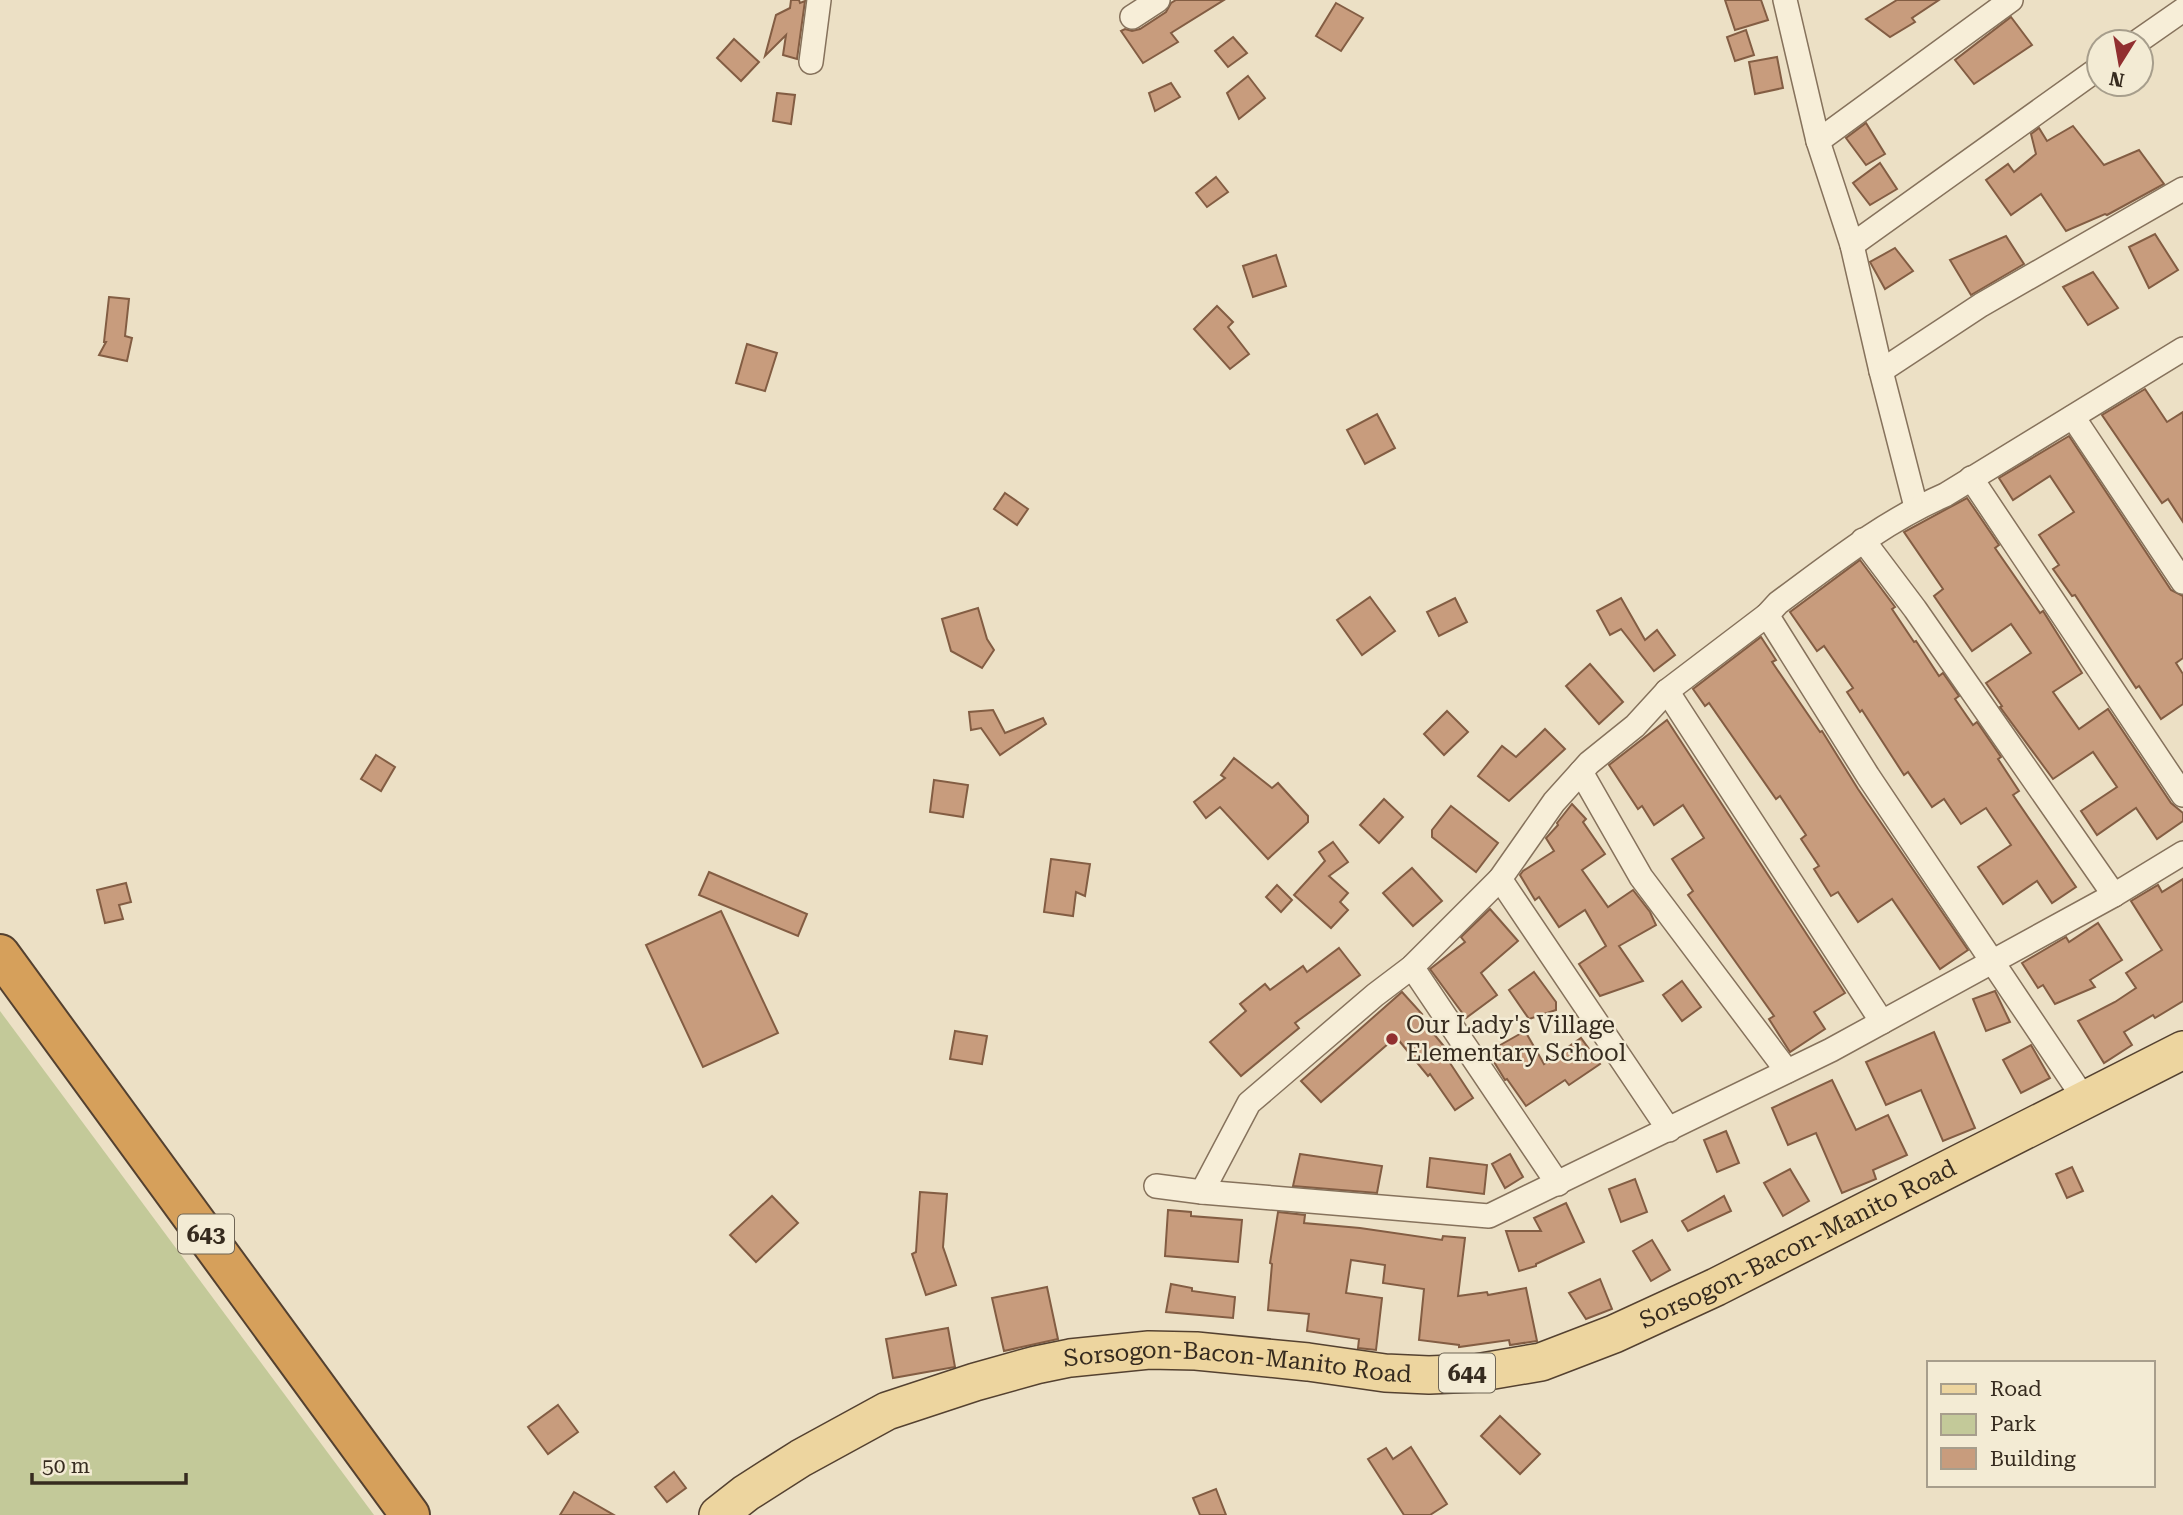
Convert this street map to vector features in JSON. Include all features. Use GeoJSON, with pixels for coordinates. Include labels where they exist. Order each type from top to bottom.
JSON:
{"type":"FeatureCollection","features":[{"type":"Feature","properties":{"kind":"highway","name":"643"},"geometry":{"type":"LineString","coordinates":[[0,954],[410,1515]]}},
{"type":"Feature","properties":{"kind":"main road","name":"Sorsogon-Bacon-Manito Road"},"geometry":{"type":"LineString","coordinates":[[718,1515],[746,1493],[801,1458],[887,1411],[975,1382],[1070,1359],[1149,1350],[1196,1351],[1385,1373],[1429,1375],[1476,1373],[1541,1362],[1614,1334],[1716,1287],[2183,1050]]}},
{"type":"Feature","properties":{"kind":"street"},"geometry":{"type":"LineString","coordinates":[[811,62],[819,0]]}},
{"type":"Feature","properties":{"kind":"street"},"geometry":{"type":"LineString","coordinates":[[1132,17],[1158,0]]}},
{"type":"Feature","properties":{"kind":"street"},"geometry":{"type":"LineString","coordinates":[[1785,0],[1818,141],[1852,245],[1916,507]]}},
{"type":"Feature","properties":{"kind":"street"},"geometry":{"type":"LineString","coordinates":[[1818,141],[2011,0]]}},
{"type":"Feature","properties":{"kind":"street"},"geometry":{"type":"LineString","coordinates":[[2155,29],[2183,10]]}},
{"type":"Feature","properties":{"kind":"street"},"geometry":{"type":"LineString","coordinates":[[1852,245],[2085,78]]}},
{"type":"Feature","properties":{"kind":"street"},"geometry":{"type":"LineString","coordinates":[[1881,371],[1981,305],[2183,189]]}},
{"type":"Feature","properties":{"kind":"street"},"geometry":{"type":"LineString","coordinates":[[1202,1192],[1249,1103],[1375,995],[1412,967],[1500,879],[1554,802],[1581,772],[1635,726],[1667,691],[1863,540],[1916,507],[1945,495],[2181,354]]}},
{"type":"Feature","properties":{"kind":"street"},"geometry":{"type":"LineString","coordinates":[[2073,417],[2183,582]]}},
{"type":"Feature","properties":{"kind":"street"},"geometry":{"type":"LineString","coordinates":[[1971,478],[2183,795]]}},
{"type":"Feature","properties":{"kind":"street"},"geometry":{"type":"LineString","coordinates":[[1863,540],[1923,620],[2114,895]]}},
{"type":"Feature","properties":{"kind":"street"},"geometry":{"type":"LineString","coordinates":[[1767,615],[1868,776],[2085,1100]]}},
{"type":"Feature","properties":{"kind":"street"},"geometry":{"type":"LineString","coordinates":[[1667,691],[1882,1022]]}},
{"type":"Feature","properties":{"kind":"street"},"geometry":{"type":"LineString","coordinates":[[1581,772],[1641,877],[1787,1070]]}},
{"type":"Feature","properties":{"kind":"street"},"geometry":{"type":"LineString","coordinates":[[1156,1186],[1489,1216],[1669,1130],[1882,1022],[2114,895],[2183,853]]}},
{"type":"Feature","properties":{"kind":"street"},"geometry":{"type":"LineString","coordinates":[[1500,879],[1669,1130]]}},
{"type":"Feature","properties":{"kind":"street"},"geometry":{"type":"LineString","coordinates":[[1412,967],[1559,1184]]}},
{"type":"Feature","properties":{"kind":"green space"},"geometry":{"type":"Polygon","coordinates":[[[0,1011],[374,1515],[0,1515],[0,1011]]]}},
{"type":"Feature","properties":{"kind":"building"},"geometry":{"type":"Polygon","coordinates":[[[791,0],[799,0],[800,3],[805,1],[797,59],[783,55],[786,35],[765,56],[776,15],[790,8],[791,0]]]}},
{"type":"Feature","properties":{"kind":"building"},"geometry":{"type":"Polygon","coordinates":[[[1176,0],[1224,0],[1171,33],[1178,42],[1143,63],[1121,31],[1140,29],[1166,12],[1176,0]]]}},
{"type":"Feature","properties":{"kind":"building"},"geometry":{"type":"Polygon","coordinates":[[[1725,0],[1761,0],[1768,20],[1735,30],[1725,0]]]}},
{"type":"Feature","properties":{"kind":"building"},"geometry":{"type":"Polygon","coordinates":[[[1897,0],[1939,0],[1912,18],[1915,22],[1890,37],[1866,19],[1897,0]]]}},
{"type":"Feature","properties":{"kind":"building"},"geometry":{"type":"Polygon","coordinates":[[[1336,3],[1363,18],[1341,51],[1316,36],[1336,3]]]}},
{"type":"Feature","properties":{"kind":"building"},"geometry":{"type":"Polygon","coordinates":[[[2011,17],[2032,45],[1974,84],[1955,60],[2011,17]]]}},
{"type":"Feature","properties":{"kind":"building"},"geometry":{"type":"Polygon","coordinates":[[[1746,30],[1754,55],[1735,61],[1727,37],[1746,30]]]}},
{"type":"Feature","properties":{"kind":"building"},"geometry":{"type":"Polygon","coordinates":[[[1233,37],[1247,53],[1228,67],[1215,51],[1233,37]]]}},
{"type":"Feature","properties":{"kind":"building"},"geometry":{"type":"Polygon","coordinates":[[[734,39],[759,62],[741,81],[717,58],[734,39]]]}},
{"type":"Feature","properties":{"kind":"building"},"geometry":{"type":"Polygon","coordinates":[[[1777,57],[1783,88],[1755,94],[1749,62],[1777,57]]]}},
{"type":"Feature","properties":{"kind":"building"},"geometry":{"type":"Polygon","coordinates":[[[1248,76],[1265,98],[1239,119],[1227,93],[1248,76]]]}},
{"type":"Feature","properties":{"kind":"building"},"geometry":{"type":"Polygon","coordinates":[[[1171,83],[1180,97],[1155,111],[1149,93],[1171,83]]]}},
{"type":"Feature","properties":{"kind":"building"},"geometry":{"type":"Polygon","coordinates":[[[777,93],[795,95],[791,124],[773,121],[777,93]]]}},
{"type":"Feature","properties":{"kind":"building"},"geometry":{"type":"Polygon","coordinates":[[[1866,123],[1885,154],[1866,165],[1846,138],[1866,123]]]}},
{"type":"Feature","properties":{"kind":"building"},"geometry":{"type":"Polygon","coordinates":[[[2073,126],[2104,165],[2139,150],[2164,184],[2107,215],[2066,231],[2041,194],[2011,215],[1986,180],[2008,164],[2014,172],[2036,154],[2031,134],[2039,128],[2047,141],[2073,126]]]}},
{"type":"Feature","properties":{"kind":"building"},"geometry":{"type":"Polygon","coordinates":[[[1880,163],[1897,189],[1870,205],[1853,183],[1880,163]]]}},
{"type":"Feature","properties":{"kind":"building"},"geometry":{"type":"Polygon","coordinates":[[[1216,177],[1228,192],[1207,207],[1196,193],[1216,177]]]}},
{"type":"Feature","properties":{"kind":"building"},"geometry":{"type":"Polygon","coordinates":[[[2155,234],[2178,270],[2149,288],[2129,247],[2155,234]]]}},
{"type":"Feature","properties":{"kind":"building"},"geometry":{"type":"Polygon","coordinates":[[[2006,236],[2024,264],[1971,295],[1950,260],[2006,236]]]}},
{"type":"Feature","properties":{"kind":"building"},"geometry":{"type":"Polygon","coordinates":[[[1895,248],[1913,271],[1885,289],[1870,262],[1895,248]]]}},
{"type":"Feature","properties":{"kind":"building"},"geometry":{"type":"Polygon","coordinates":[[[1276,255],[1286,286],[1253,297],[1243,266],[1276,255]]]}},
{"type":"Feature","properties":{"kind":"building"},"geometry":{"type":"Polygon","coordinates":[[[2093,272],[2118,308],[2088,325],[2063,287],[2093,272]]]}},
{"type":"Feature","properties":{"kind":"building"},"geometry":{"type":"Polygon","coordinates":[[[109,297],[129,299],[125,336],[132,338],[127,361],[99,355],[106,342],[109,297]]]}},
{"type":"Feature","properties":{"kind":"building"},"geometry":{"type":"Polygon","coordinates":[[[1217,306],[1233,322],[1228,327],[1249,354],[1230,369],[1194,329],[1217,306]]]}},
{"type":"Feature","properties":{"kind":"building"},"geometry":{"type":"Polygon","coordinates":[[[747,344],[777,353],[765,391],[736,383],[747,344]]]}},
{"type":"Feature","properties":{"kind":"building"},"geometry":{"type":"Polygon","coordinates":[[[2145,389],[2167,422],[2183,412],[2183,522],[2168,499],[2162,503],[2102,415],[2145,389]]]}},
{"type":"Feature","properties":{"kind":"building"},"geometry":{"type":"Polygon","coordinates":[[[1377,414],[1395,448],[1365,464],[1347,430],[1377,414]]]}},
{"type":"Feature","properties":{"kind":"building"},"geometry":{"type":"Polygon","coordinates":[[[2069,436],[2171,590],[2183,596],[2183,658],[2176,663],[2183,674],[2183,704],[2161,719],[2139,686],[2136,688],[2075,595],[2072,596],[2053,569],[2059,565],[2039,535],[2074,512],[2050,476],[2013,500],[1999,478],[2069,436]]]}},
{"type":"Feature","properties":{"kind":"building"},"geometry":{"type":"Polygon","coordinates":[[[1005,493],[1028,509],[1017,525],[994,509],[1005,493]]]}},
{"type":"Feature","properties":{"kind":"building"},"geometry":{"type":"Polygon","coordinates":[[[1967,498],[1999,545],[1995,548],[2040,613],[2043,611],[2082,673],[2053,692],[2079,729],[2108,709],[2171,803],[2183,813],[2183,821],[2157,839],[2136,808],[2097,835],[2081,811],[2117,787],[2093,752],[2053,779],[2000,707],[2002,706],[1986,683],[2031,653],[2011,624],[1972,651],[1934,596],[1943,589],[1904,532],[1967,498]]]}},
{"type":"Feature","properties":{"kind":"building"},"geometry":{"type":"Polygon","coordinates":[[[1860,560],[1895,607],[1892,609],[1914,642],[1916,641],[1939,676],[1943,673],[1959,696],[1955,699],[1973,725],[1977,722],[2001,757],[1998,759],[2019,791],[2013,795],[2076,887],[2052,903],[2037,881],[2003,904],[1978,867],[2011,845],[1986,808],[1961,824],[1944,799],[1932,807],[1908,772],[1904,775],[1862,710],[1860,712],[1847,692],[1853,688],[1824,646],[1817,651],[1790,612],[1860,560]]]}},
{"type":"Feature","properties":{"kind":"building"},"geometry":{"type":"Polygon","coordinates":[[[1370,597],[1395,631],[1362,655],[1337,620],[1370,597]]]}},
{"type":"Feature","properties":{"kind":"building"},"geometry":{"type":"Polygon","coordinates":[[[1455,598],[1467,622],[1439,636],[1427,612],[1455,598]]]}},
{"type":"Feature","properties":{"kind":"building"},"geometry":{"type":"Polygon","coordinates":[[[1621,598],[1645,640],[1657,630],[1675,655],[1654,671],[1621,629],[1610,635],[1597,611],[1621,598]]]}},
{"type":"Feature","properties":{"kind":"building"},"geometry":{"type":"Polygon","coordinates":[[[978,608],[987,639],[994,650],[982,668],[951,651],[942,619],[978,608]]]}},
{"type":"Feature","properties":{"kind":"building"},"geometry":{"type":"Polygon","coordinates":[[[1761,637],[1776,660],[1772,662],[1820,732],[1822,731],[1858,789],[1968,950],[1940,969],[1892,899],[1858,922],[1838,892],[1831,896],[1814,869],[1819,866],[1801,839],[1806,835],[1780,796],[1776,799],[1709,703],[1705,706],[1693,689],[1761,637]]]}},
{"type":"Feature","properties":{"kind":"building"},"geometry":{"type":"Polygon","coordinates":[[[1590,664],[1623,702],[1599,724],[1566,686],[1590,664]]]}},
{"type":"Feature","properties":{"kind":"building"},"geometry":{"type":"Polygon","coordinates":[[[993,710],[1005,733],[1043,718],[1046,724],[1000,755],[981,728],[971,730],[969,712],[993,710]]]}},
{"type":"Feature","properties":{"kind":"building"},"geometry":{"type":"Polygon","coordinates":[[[1447,711],[1468,732],[1444,755],[1424,734],[1447,711]]]}},
{"type":"Feature","properties":{"kind":"building"},"geometry":{"type":"Polygon","coordinates":[[[1667,720],[1845,993],[1814,1012],[1825,1029],[1790,1052],[1769,1019],[1774,1016],[1688,895],[1693,891],[1672,859],[1704,838],[1683,805],[1654,825],[1642,806],[1638,809],[1609,765],[1667,720]]]}},
{"type":"Feature","properties":{"kind":"building"},"geometry":{"type":"Polygon","coordinates":[[[1545,729],[1565,749],[1509,801],[1478,776],[1502,746],[1516,757],[1545,729]]]}},
{"type":"Feature","properties":{"kind":"building"},"geometry":{"type":"Polygon","coordinates":[[[376,755],[395,767],[381,791],[361,779],[376,755]]]}},
{"type":"Feature","properties":{"kind":"building"},"geometry":{"type":"Polygon","coordinates":[[[1234,758],[1272,788],[1278,783],[1308,816],[1308,822],[1268,859],[1220,807],[1206,818],[1194,802],[1225,778],[1221,775],[1234,758]]]}},
{"type":"Feature","properties":{"kind":"building"},"geometry":{"type":"Polygon","coordinates":[[[934,780],[968,785],[963,817],[930,812],[934,780]]]}},
{"type":"Feature","properties":{"kind":"building"},"geometry":{"type":"Polygon","coordinates":[[[1384,799],[1403,817],[1379,843],[1360,825],[1384,799]]]}},
{"type":"Feature","properties":{"kind":"building"},"geometry":{"type":"Polygon","coordinates":[[[1572,804],[1586,819],[1583,822],[1605,854],[1582,870],[1608,907],[1633,890],[1650,912],[1656,925],[1619,946],[1643,981],[1600,996],[1579,964],[1606,946],[1585,910],[1559,927],[1539,897],[1535,900],[1520,875],[1554,851],[1546,838],[1572,804]]]}},
{"type":"Feature","properties":{"kind":"building"},"geometry":{"type":"Polygon","coordinates":[[[1451,806],[1498,843],[1476,872],[1432,837],[1432,830],[1451,806]]]}},
{"type":"Feature","properties":{"kind":"building"},"geometry":{"type":"Polygon","coordinates":[[[1333,842],[1348,862],[1329,876],[1348,893],[1340,902],[1348,910],[1331,928],[1294,895],[1325,861],[1319,852],[1333,842]]]}},
{"type":"Feature","properties":{"kind":"building"},"geometry":{"type":"Polygon","coordinates":[[[1051,859],[1090,864],[1085,896],[1076,892],[1073,916],[1044,912],[1051,859]]]}},
{"type":"Feature","properties":{"kind":"building"},"geometry":{"type":"Polygon","coordinates":[[[1412,868],[1442,901],[1413,926],[1383,893],[1412,868]]]}},
{"type":"Feature","properties":{"kind":"building"},"geometry":{"type":"Polygon","coordinates":[[[709,872],[807,914],[798,936],[699,895],[709,872]]]}},
{"type":"Feature","properties":{"kind":"building"},"geometry":{"type":"Polygon","coordinates":[[[2183,879],[2183,1001],[2124,1032],[2132,1045],[2104,1063],[2078,1021],[2136,988],[2126,973],[2162,950],[2131,901],[2158,885],[2162,892],[2183,879]]]}},
{"type":"Feature","properties":{"kind":"building"},"geometry":{"type":"Polygon","coordinates":[[[126,883],[131,902],[119,905],[123,919],[105,923],[97,890],[126,883]]]}},
{"type":"Feature","properties":{"kind":"building"},"geometry":{"type":"Polygon","coordinates":[[[1277,885],[1292,900],[1281,912],[1266,897],[1277,885]]]}},
{"type":"Feature","properties":{"kind":"building"},"geometry":{"type":"Polygon","coordinates":[[[1490,909],[1518,941],[1481,973],[1497,995],[1466,1018],[1430,969],[1465,942],[1461,937],[1490,909]]]}},
{"type":"Feature","properties":{"kind":"building"},"geometry":{"type":"Polygon","coordinates":[[[721,911],[778,1033],[703,1067],[646,945],[721,911]]]}},
{"type":"Feature","properties":{"kind":"building"},"geometry":{"type":"Polygon","coordinates":[[[2098,923],[2122,960],[2090,980],[2095,987],[2055,1004],[2043,985],[2038,988],[2022,963],[2066,937],[2069,942],[2098,923]]]}},
{"type":"Feature","properties":{"kind":"building"},"geometry":{"type":"Polygon","coordinates":[[[1339,948],[1360,975],[1295,1023],[1299,1028],[1241,1076],[1210,1042],[1246,1011],[1240,1004],[1265,984],[1270,990],[1303,966],[1307,972],[1339,948]]]}},
{"type":"Feature","properties":{"kind":"building"},"geometry":{"type":"Polygon","coordinates":[[[1534,972],[1556,1002],[1556,1010],[1529,1019],[1509,990],[1534,972]]]}},
{"type":"Feature","properties":{"kind":"building"},"geometry":{"type":"Polygon","coordinates":[[[1682,981],[1701,1007],[1682,1021],[1663,995],[1682,981]]]}},
{"type":"Feature","properties":{"kind":"building"},"geometry":{"type":"Polygon","coordinates":[[[1995,991],[2010,1022],[1986,1031],[1973,999],[1995,991]]]}},
{"type":"Feature","properties":{"kind":"building"},"geometry":{"type":"Polygon","coordinates":[[[1402,992],[1422,1014],[1419,1016],[1452,1056],[1448,1060],[1473,1098],[1455,1110],[1430,1074],[1428,1076],[1396,1037],[1321,1102],[1301,1081],[1402,992]]]}},
{"type":"Feature","properties":{"kind":"building"},"geometry":{"type":"Polygon","coordinates":[[[955,1031],[987,1036],[982,1064],[950,1059],[955,1031]]]}},
{"type":"Feature","properties":{"kind":"building"},"geometry":{"type":"Polygon","coordinates":[[[1525,1031],[1544,1064],[1581,1038],[1600,1064],[1569,1085],[1565,1080],[1526,1106],[1507,1079],[1505,1080],[1488,1052],[1525,1031]]]}},
{"type":"Feature","properties":{"kind":"building"},"geometry":{"type":"Polygon","coordinates":[[[1934,1032],[1975,1128],[1943,1141],[1921,1090],[1886,1105],[1866,1062],[1934,1032]]]}},
{"type":"Feature","properties":{"kind":"building"},"geometry":{"type":"Polygon","coordinates":[[[2031,1045],[2050,1078],[2021,1093],[2003,1060],[2031,1045]]]}},
{"type":"Feature","properties":{"kind":"building"},"geometry":{"type":"Polygon","coordinates":[[[1832,1080],[1856,1130],[1888,1115],[1907,1155],[1873,1170],[1876,1179],[1842,1193],[1816,1133],[1788,1145],[1772,1108],[1832,1080]]]}},
{"type":"Feature","properties":{"kind":"building"},"geometry":{"type":"Polygon","coordinates":[[[1726,1131],[1739,1163],[1717,1172],[1704,1140],[1726,1131]]]}},
{"type":"Feature","properties":{"kind":"building"},"geometry":{"type":"Polygon","coordinates":[[[1300,1154],[1382,1166],[1377,1193],[1293,1186],[1300,1154]]]}},
{"type":"Feature","properties":{"kind":"building"},"geometry":{"type":"Polygon","coordinates":[[[1510,1154],[1523,1177],[1505,1188],[1492,1164],[1510,1154]]]}},
{"type":"Feature","properties":{"kind":"building"},"geometry":{"type":"Polygon","coordinates":[[[1430,1158],[1487,1165],[1484,1194],[1427,1187],[1430,1158]]]}},
{"type":"Feature","properties":{"kind":"building"},"geometry":{"type":"Polygon","coordinates":[[[2072,1167],[2083,1191],[2067,1198],[2056,1174],[2072,1167]]]}},
{"type":"Feature","properties":{"kind":"building"},"geometry":{"type":"Polygon","coordinates":[[[1790,1169],[1809,1201],[1783,1216],[1764,1183],[1790,1169]]]}},
{"type":"Feature","properties":{"kind":"building"},"geometry":{"type":"Polygon","coordinates":[[[1635,1179],[1647,1212],[1621,1222],[1609,1189],[1635,1179]]]}},
{"type":"Feature","properties":{"kind":"building"},"geometry":{"type":"Polygon","coordinates":[[[920,1192],[947,1194],[943,1247],[956,1285],[926,1295],[912,1254],[916,1252],[920,1192]]]}},
{"type":"Feature","properties":{"kind":"building"},"geometry":{"type":"Polygon","coordinates":[[[772,1196],[798,1223],[756,1262],[730,1235],[772,1196]]]}},
{"type":"Feature","properties":{"kind":"building"},"geometry":{"type":"Polygon","coordinates":[[[1724,1196],[1731,1211],[1688,1231],[1682,1221],[1724,1196]]]}},
{"type":"Feature","properties":{"kind":"building"},"geometry":{"type":"Polygon","coordinates":[[[1566,1203],[1584,1242],[1536,1266],[1519,1271],[1506,1231],[1541,1231],[1534,1218],[1566,1203]]]}},
{"type":"Feature","properties":{"kind":"building"},"geometry":{"type":"Polygon","coordinates":[[[1168,1210],[1191,1212],[1191,1216],[1242,1220],[1238,1262],[1165,1256],[1168,1210]]]}},
{"type":"Feature","properties":{"kind":"building"},"geometry":{"type":"Polygon","coordinates":[[[1278,1212],[1305,1215],[1304,1223],[1442,1240],[1443,1236],[1465,1238],[1458,1296],[1487,1292],[1488,1295],[1526,1288],[1537,1341],[1510,1345],[1509,1340],[1459,1347],[1419,1340],[1424,1289],[1383,1283],[1385,1265],[1351,1260],[1346,1293],[1382,1298],[1376,1350],[1358,1348],[1359,1339],[1307,1331],[1309,1314],[1268,1310],[1270,1263],[1278,1212]]]}},
{"type":"Feature","properties":{"kind":"building"},"geometry":{"type":"Polygon","coordinates":[[[1652,1240],[1670,1270],[1651,1281],[1633,1251],[1652,1240]]]}},
{"type":"Feature","properties":{"kind":"building"},"geometry":{"type":"Polygon","coordinates":[[[1600,1279],[1612,1309],[1586,1319],[1569,1293],[1600,1279]]]}},
{"type":"Feature","properties":{"kind":"building"},"geometry":{"type":"Polygon","coordinates":[[[1171,1284],[1192,1288],[1192,1291],[1235,1297],[1233,1318],[1166,1312],[1171,1284]]]}},
{"type":"Feature","properties":{"kind":"building"},"geometry":{"type":"Polygon","coordinates":[[[1047,1287],[1058,1339],[1004,1351],[992,1298],[1047,1287]]]}},
{"type":"Feature","properties":{"kind":"building"},"geometry":{"type":"Polygon","coordinates":[[[948,1328],[955,1367],[893,1378],[886,1339],[948,1328]]]}},
{"type":"Feature","properties":{"kind":"building"},"geometry":{"type":"Polygon","coordinates":[[[558,1405],[578,1432],[548,1454],[528,1427],[558,1405]]]}},
{"type":"Feature","properties":{"kind":"building"},"geometry":{"type":"Polygon","coordinates":[[[1500,1416],[1540,1454],[1520,1474],[1481,1436],[1500,1416]]]}},
{"type":"Feature","properties":{"kind":"building"},"geometry":{"type":"Polygon","coordinates":[[[1411,1447],[1447,1504],[1430,1515],[1404,1515],[1368,1459],[1386,1448],[1393,1459],[1411,1447]]]}},
{"type":"Feature","properties":{"kind":"building"},"geometry":{"type":"Polygon","coordinates":[[[674,1472],[686,1488],[667,1502],[655,1487],[674,1472]]]}},
{"type":"Feature","properties":{"kind":"building"},"geometry":{"type":"Polygon","coordinates":[[[1216,1489],[1226,1515],[1200,1515],[1193,1498],[1216,1489]]]}},
{"type":"Feature","properties":{"kind":"building"},"geometry":{"type":"Polygon","coordinates":[[[574,1492],[614,1515],[560,1515],[574,1492]]]}},
{"type":"Feature","properties":{"kind":"place","name":"Our Lady's Village Elementary School"},"geometry":{"type":"Point","coordinates":[1392,1039]}}]}
